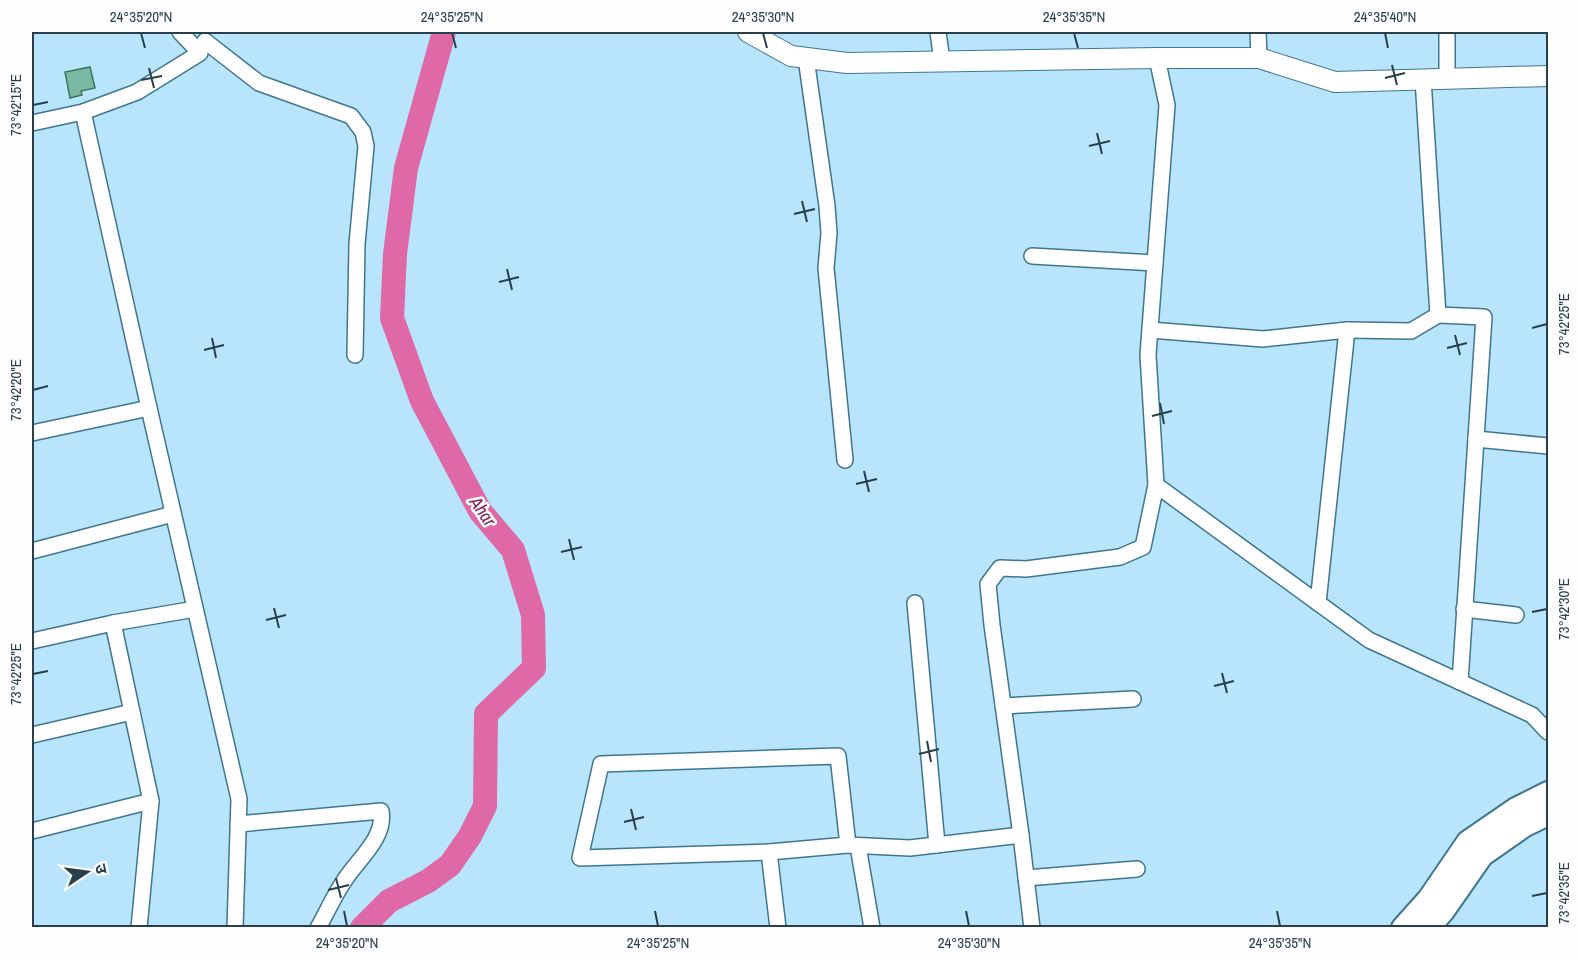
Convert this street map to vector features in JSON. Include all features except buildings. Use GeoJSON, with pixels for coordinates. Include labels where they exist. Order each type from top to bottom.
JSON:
{"type":"FeatureCollection","features":[{"type":"Feature","properties":{"kind":"main road"},"geometry":{"type":"LineString","coordinates":[[1403,927],[1429,899],[1468,842],[1515,809],[1548,793]]}},
{"type":"Feature","properties":{"kind":"main road"},"geometry":{"type":"LineString","coordinates":[[1428,927],[1443,911],[1482,855],[1525,825],[1548,814]]}},
{"type":"Feature","properties":{"kind":"street"},"geometry":{"type":"LineString","coordinates":[[180,32],[204,42],[259,83],[351,116],[363,132],[366,146],[357,244],[355,355]]}},
{"type":"Feature","properties":{"kind":"street"},"geometry":{"type":"LineString","coordinates":[[748,32],[791,56],[847,63],[1258,58],[1335,82],[1548,76]]}},
{"type":"Feature","properties":{"kind":"street"},"geometry":{"type":"LineString","coordinates":[[938,32],[942,61]]}},
{"type":"Feature","properties":{"kind":"street"},"geometry":{"type":"LineString","coordinates":[[1258,32],[1258,58]]}},
{"type":"Feature","properties":{"kind":"street"},"geometry":{"type":"LineString","coordinates":[[1447,32],[1447,79]]}},
{"type":"Feature","properties":{"kind":"street"},"geometry":{"type":"LineString","coordinates":[[32,123],[83,112],[137,92],[204,42]]}},
{"type":"Feature","properties":{"kind":"street"},"geometry":{"type":"LineString","coordinates":[[806,58],[827,206],[829,233],[826,268],[845,460]]}},
{"type":"Feature","properties":{"kind":"street"},"geometry":{"type":"LineString","coordinates":[[1032,927],[988,584],[1000,568],[1026,569],[1120,556],[1143,547],[1156,485],[1148,354],[1167,105],[1157,58]]}},
{"type":"Feature","properties":{"kind":"street"},"geometry":{"type":"LineString","coordinates":[[1423,80],[1438,315]]}},
{"type":"Feature","properties":{"kind":"street"},"geometry":{"type":"LineString","coordinates":[[83,112],[239,800],[235,927]]}},
{"type":"Feature","properties":{"kind":"street"},"geometry":{"type":"LineString","coordinates":[[1032,256],[1155,263]]}},
{"type":"Feature","properties":{"kind":"street"},"geometry":{"type":"LineString","coordinates":[[1150,330],[1263,339],[1347,330],[1411,332],[1438,315],[1484,317],[1460,682]]}},
{"type":"Feature","properties":{"kind":"street"},"geometry":{"type":"LineString","coordinates":[[1318,603],[1347,330]]}},
{"type":"Feature","properties":{"kind":"street"},"geometry":{"type":"LineString","coordinates":[[32,433],[149,408]]}},
{"type":"Feature","properties":{"kind":"street"},"geometry":{"type":"LineString","coordinates":[[1476,440],[1548,446]]}},
{"type":"Feature","properties":{"kind":"street"},"geometry":{"type":"LineString","coordinates":[[1156,485],[1370,640],[1532,715],[1548,732]]}},
{"type":"Feature","properties":{"kind":"street"},"geometry":{"type":"LineString","coordinates":[[32,551],[173,514]]}},
{"type":"Feature","properties":{"kind":"street"},"geometry":{"type":"LineString","coordinates":[[915,603],[937,845]]}},
{"type":"Feature","properties":{"kind":"street"},"geometry":{"type":"LineString","coordinates":[[32,641],[113,623],[195,609]]}},
{"type":"Feature","properties":{"kind":"street"},"geometry":{"type":"LineString","coordinates":[[1464,609],[1516,615]]}},
{"type":"Feature","properties":{"kind":"street"},"geometry":{"type":"LineString","coordinates":[[113,623],[151,801],[139,927]]}},
{"type":"Feature","properties":{"kind":"street"},"geometry":{"type":"LineString","coordinates":[[1003,706],[1132,699]]}},
{"type":"Feature","properties":{"kind":"street"},"geometry":{"type":"LineString","coordinates":[[32,735],[132,712]]}},
{"type":"Feature","properties":{"kind":"street"},"geometry":{"type":"LineString","coordinates":[[872,927],[853,846],[838,756],[601,764],[580,858],[769,852],[853,846],[910,848],[1022,835]]}},
{"type":"Feature","properties":{"kind":"street"},"geometry":{"type":"LineString","coordinates":[[32,831],[151,801]]}},
{"type":"Feature","properties":{"kind":"street"},"geometry":{"type":"LineString","coordinates":[[238,824],[381,811],[382,820],[377,836],[344,881],[318,927]]}},
{"type":"Feature","properties":{"kind":"street"},"geometry":{"type":"LineString","coordinates":[[769,852],[778,927]]}},
{"type":"Feature","properties":{"kind":"street"},"geometry":{"type":"LineString","coordinates":[[1026,878],[1137,869]]}},
{"type":"Feature","properties":{"kind":"waterway","name":"Ahar"},"geometry":{"type":"LineString","coordinates":[[362,928],[389,901],[428,881],[450,865],[470,836],[485,806],[486,714],[534,668],[533,615],[513,550],[480,511],[422,401],[392,318],[395,254],[406,168],[444,32]]}}]}
